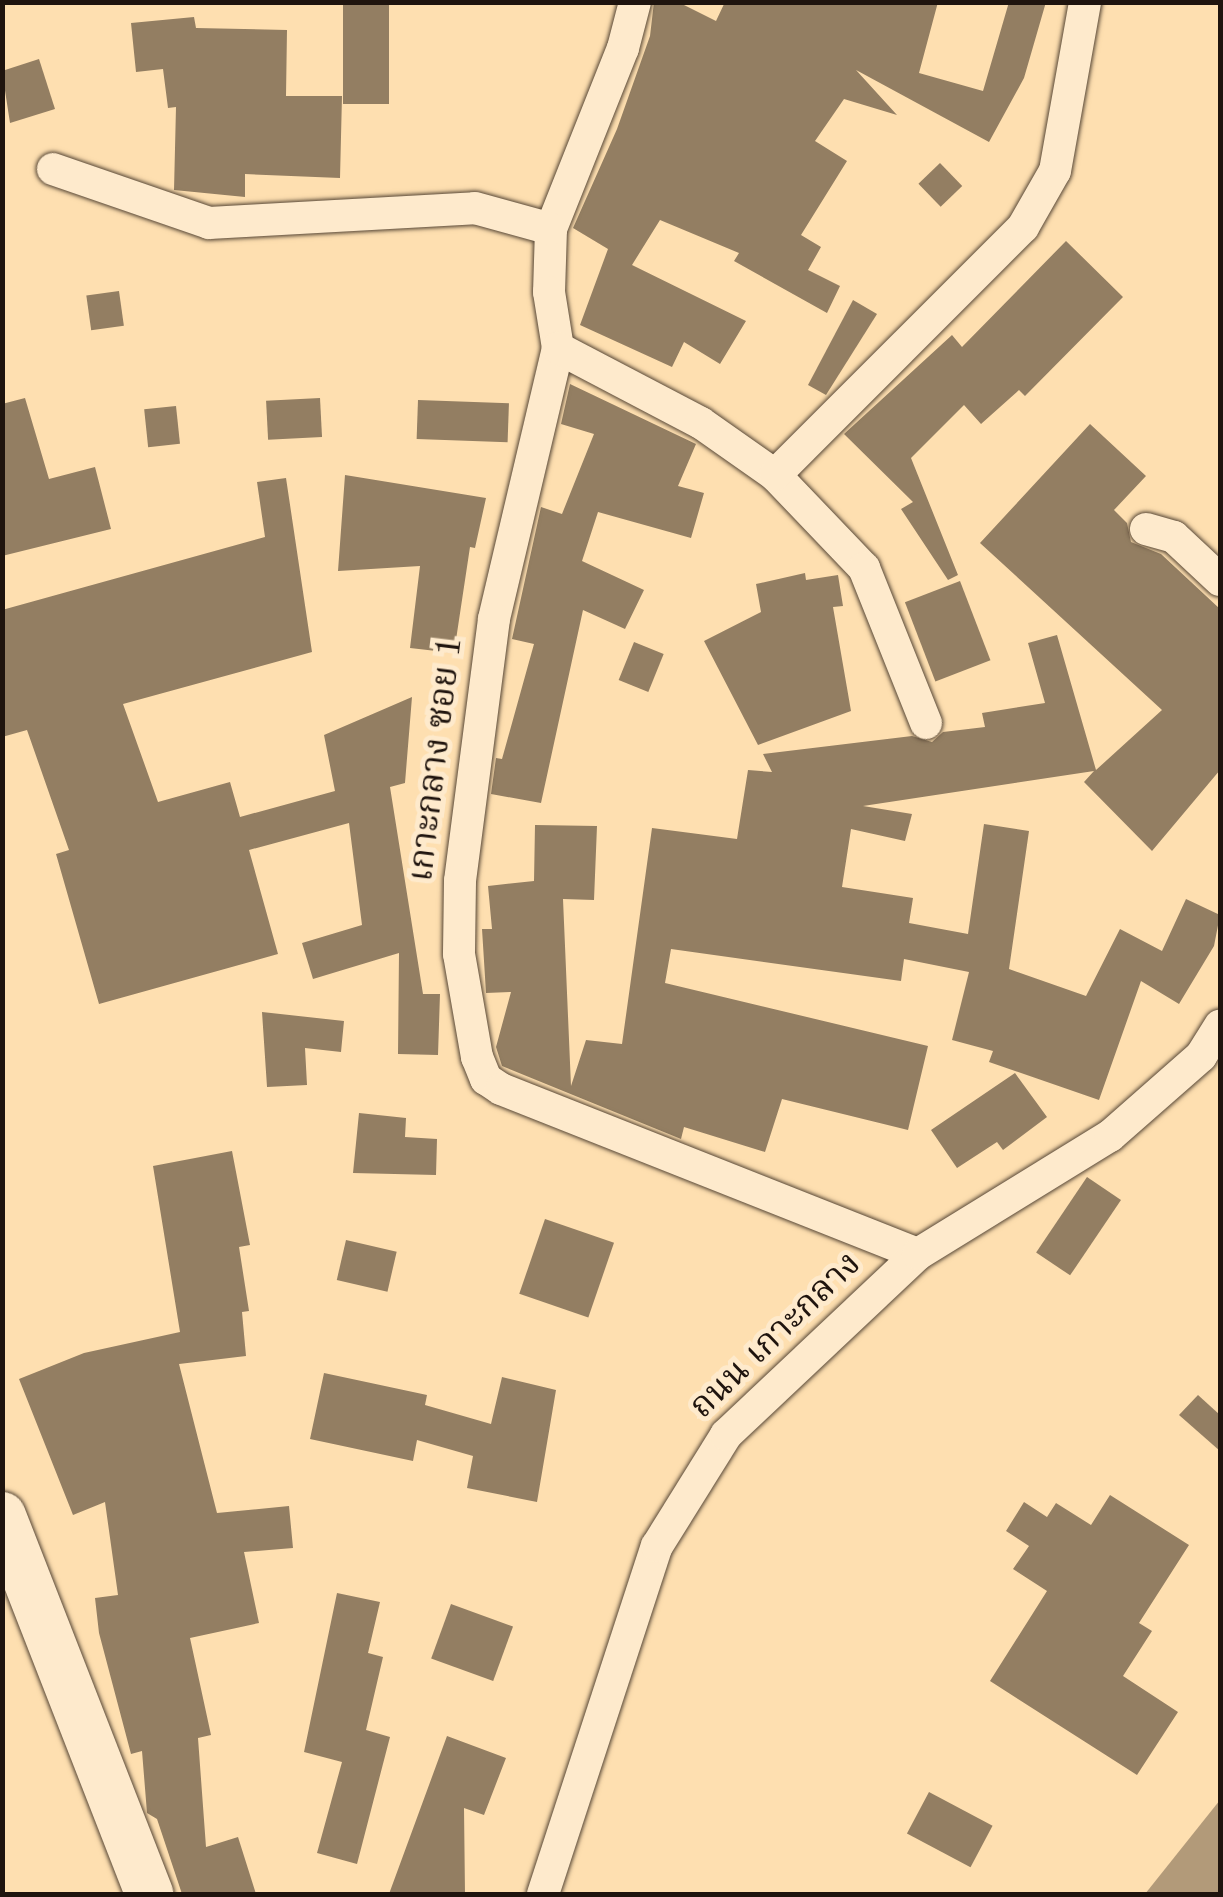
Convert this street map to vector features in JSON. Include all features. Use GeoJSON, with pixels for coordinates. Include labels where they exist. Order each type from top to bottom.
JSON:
{"type":"FeatureCollection","features":[{"type":"Feature","properties":{"kind":"main road"},"geometry":{"type":"LineString","coordinates":[[2,1516],[149,1894]]}},
{"type":"Feature","properties":{"kind":"street","name":"เกาะกลาง ซอย 1"},"geometry":{"type":"LineString","coordinates":[[635,2],[623,48],[551,229],[549,292],[558,348],[494,619],[460,881],[459,954],[476,1057],[486,1079],[501,1089],[918,1254]]}},
{"type":"Feature","properties":{"kind":"street"},"geometry":{"type":"LineString","coordinates":[[775,475],[1023,227],[1055,171],[1085,2]]}},
{"type":"Feature","properties":{"kind":"street"},"geometry":{"type":"LineString","coordinates":[[53,168],[210,223],[475,208],[551,229]]}},
{"type":"Feature","properties":{"kind":"street"},"geometry":{"type":"LineString","coordinates":[[558,348],[701,423],[775,475],[864,568],[926,722]]}},
{"type":"Feature","properties":{"kind":"street"},"geometry":{"type":"LineString","coordinates":[[1146,530],[1174,537],[1220,580]]}},
{"type":"Feature","properties":{"kind":"street","name":"ถนน เกาะกลาง"},"geometry":{"type":"LineString","coordinates":[[543,1894],[657,1546],[685,1496],[735,1425],[918,1254],[1110,1136],[1201,1056],[1220,1025]]}},
{"type":"Feature","properties":{"kind":"shaded area"},"geometry":{"type":"Polygon","coordinates":[[[1220,1800],[1220,1894],[1145,1894],[1220,1800]]]}},
{"type":"Feature","properties":{"kind":"building"},"geometry":{"type":"Polygon","coordinates":[[[343,2],[389,2],[389,104],[343,104],[343,2]]]}},
{"type":"Feature","properties":{"kind":"building"},"geometry":{"type":"Polygon","coordinates":[[[654,2],[678,2],[716,21],[725,2],[938,2],[919,73],[983,91],[1009,2],[1046,2],[1024,78],[989,142],[856,70],[897,115],[844,99],[815,141],[847,161],[801,235],[821,247],[808,270],[840,286],[827,313],[734,261],[739,253],[660,220],[632,265],[746,321],[720,364],[684,342],[672,367],[580,325],[608,249],[573,228],[617,129],[650,36],[654,2]]]}},
{"type":"Feature","properties":{"kind":"building"},"geometry":{"type":"Polygon","coordinates":[[[194,17],[196,28],[287,30],[286,96],[342,96],[340,178],[245,174],[245,197],[174,190],[176,107],[168,108],[163,69],[136,72],[131,23],[194,17]]]}},
{"type":"Feature","properties":{"kind":"building"},"geometry":{"type":"Polygon","coordinates":[[[39,59],[55,109],[10,123],[2,71],[39,59]]]}},
{"type":"Feature","properties":{"kind":"building"},"geometry":{"type":"Polygon","coordinates":[[[940,163],[962,186],[941,207],[918,184],[940,163]]]}},
{"type":"Feature","properties":{"kind":"building"},"geometry":{"type":"Polygon","coordinates":[[[1066,241],[1123,297],[1025,396],[1019,390],[981,424],[964,405],[911,458],[958,575],[948,580],[901,509],[913,502],[844,434],[952,335],[962,347],[1066,241]]]}},
{"type":"Feature","properties":{"kind":"building"},"geometry":{"type":"Polygon","coordinates":[[[119,291],[124,326],[91,330],[86,296],[119,291]]]}},
{"type":"Feature","properties":{"kind":"building"},"geometry":{"type":"Polygon","coordinates":[[[853,300],[877,314],[826,395],[808,385],[853,300]]]}},
{"type":"Feature","properties":{"kind":"building"},"geometry":{"type":"Polygon","coordinates":[[[570,384],[696,444],[678,486],[704,493],[691,538],[598,512],[582,561],[644,590],[625,629],[583,610],[541,803],[491,794],[496,758],[502,759],[534,644],[512,639],[541,507],[562,514],[594,434],[561,424],[570,384]]]}},
{"type":"Feature","properties":{"kind":"building"},"geometry":{"type":"Polygon","coordinates":[[[25,398],[49,479],[95,467],[111,529],[2,556],[2,404],[25,398]]]}},
{"type":"Feature","properties":{"kind":"building"},"geometry":{"type":"Polygon","coordinates":[[[320,398],[322,437],[268,440],[266,401],[320,398]]]}},
{"type":"Feature","properties":{"kind":"building"},"geometry":{"type":"Polygon","coordinates":[[[418,400],[509,403],[508,442],[417,439],[418,400]]]}},
{"type":"Feature","properties":{"kind":"building"},"geometry":{"type":"Polygon","coordinates":[[[176,406],[180,444],[148,447],[144,409],[176,406]]]}},
{"type":"Feature","properties":{"kind":"building"},"geometry":{"type":"Polygon","coordinates":[[[1090,424],[1146,476],[1114,510],[1127,523],[1131,542],[1161,554],[1220,609],[1220,770],[1152,851],[1084,782],[1094,771],[863,806],[912,814],[905,841],[851,829],[842,887],[913,898],[909,923],[968,934],[984,824],[1029,831],[1009,969],[1086,996],[1120,929],[1162,951],[1186,899],[1220,915],[1214,946],[1179,1004],[1141,981],[1099,1100],[989,1062],[993,1051],[952,1040],[969,972],[904,959],[901,981],[671,949],[665,983],[928,1046],[908,1130],[782,1099],[765,1152],[684,1127],[681,1139],[502,1066],[496,1047],[511,992],[486,993],[482,929],[492,929],[488,886],[534,881],[535,825],[597,826],[594,900],[563,899],[571,1086],[586,1040],[622,1044],[652,828],[737,839],[748,770],[772,772],[763,754],[912,736],[932,742],[943,732],[985,727],[982,713],[1045,703],[1028,643],[1057,635],[1096,770],[1162,710],[980,543],[1090,424]]]}},
{"type":"Feature","properties":{"kind":"building"},"geometry":{"type":"Polygon","coordinates":[[[345,475],[486,498],[475,548],[470,547],[454,653],[410,648],[420,566],[338,571],[345,475]]]}},
{"type":"Feature","properties":{"kind":"building"},"geometry":{"type":"Polygon","coordinates":[[[286,478],[312,652],[123,704],[158,802],[230,782],[240,817],[335,791],[324,735],[412,697],[405,783],[390,787],[423,994],[440,994],[438,1055],[398,1054],[399,953],[313,979],[302,943],[362,925],[349,823],[249,850],[278,954],[99,1004],[56,854],[69,850],[27,730],[2,737],[2,610],[265,537],[257,482],[286,478]]]}},
{"type":"Feature","properties":{"kind":"building"},"geometry":{"type":"Polygon","coordinates":[[[805,573],[806,580],[838,575],[843,606],[833,607],[851,711],[758,745],[704,641],[761,612],[756,584],[805,573]]]}},
{"type":"Feature","properties":{"kind":"building"},"geometry":{"type":"Polygon","coordinates":[[[960,581],[990,660],[935,681],[905,602],[960,581]]]}},
{"type":"Feature","properties":{"kind":"building"},"geometry":{"type":"Polygon","coordinates":[[[634,642],[664,654],[648,692],[619,680],[634,642]]]}},
{"type":"Feature","properties":{"kind":"building"},"geometry":{"type":"Polygon","coordinates":[[[262,1012],[344,1021],[341,1052],[305,1048],[307,1085],[267,1087],[262,1012]]]}},
{"type":"Feature","properties":{"kind":"building"},"geometry":{"type":"Polygon","coordinates":[[[1015,1073],[1047,1117],[1003,1150],[997,1142],[957,1168],[931,1130],[1015,1073]]]}},
{"type":"Feature","properties":{"kind":"building"},"geometry":{"type":"Polygon","coordinates":[[[359,1113],[406,1118],[405,1137],[437,1139],[436,1175],[353,1173],[359,1113]]]}},
{"type":"Feature","properties":{"kind":"building"},"geometry":{"type":"Polygon","coordinates":[[[232,1151],[250,1245],[239,1247],[249,1311],[242,1312],[246,1356],[179,1364],[217,1513],[289,1506],[293,1548],[244,1552],[259,1623],[190,1638],[211,1735],[198,1738],[206,1847],[238,1837],[256,1894],[182,1894],[157,1819],[147,1813],[142,1751],[131,1754],[99,1633],[95,1598],[118,1595],[105,1502],[73,1515],[19,1379],[84,1353],[180,1332],[153,1166],[232,1151]]]}},
{"type":"Feature","properties":{"kind":"building"},"geometry":{"type":"Polygon","coordinates":[[[1087,1177],[1121,1200],[1070,1275],[1036,1252],[1087,1177]]]}},
{"type":"Feature","properties":{"kind":"building"},"geometry":{"type":"Polygon","coordinates":[[[545,1219],[614,1243],[588,1317],[519,1294],[545,1219]]]}},
{"type":"Feature","properties":{"kind":"building"},"geometry":{"type":"Polygon","coordinates":[[[346,1240],[397,1252],[387,1292],[337,1280],[346,1240]]]}},
{"type":"Feature","properties":{"kind":"building"},"geometry":{"type":"Polygon","coordinates":[[[324,1373],[427,1395],[425,1405],[491,1424],[502,1377],[556,1390],[537,1502],[467,1488],[473,1456],[417,1440],[413,1461],[310,1439],[324,1373]]]}},
{"type":"Feature","properties":{"kind":"building"},"geometry":{"type":"Polygon","coordinates":[[[1198,1395],[1220,1415],[1220,1451],[1179,1415],[1198,1395]]]}},
{"type":"Feature","properties":{"kind":"building"},"geometry":{"type":"Polygon","coordinates":[[[1110,1495],[1189,1545],[1139,1623],[1152,1631],[1123,1676],[1178,1712],[1137,1775],[990,1681],[1047,1591],[1013,1569],[1029,1546],[1006,1531],[1024,1502],[1047,1517],[1056,1503],[1091,1525],[1110,1495]]]}},
{"type":"Feature","properties":{"kind":"building"},"geometry":{"type":"Polygon","coordinates":[[[337,1593],[380,1602],[368,1653],[383,1657],[366,1730],[390,1737],[357,1864],[317,1853],[342,1762],[304,1752],[337,1593]]]}},
{"type":"Feature","properties":{"kind":"building"},"geometry":{"type":"Polygon","coordinates":[[[451,1604],[513,1627],[493,1681],[431,1659],[451,1604]]]}},
{"type":"Feature","properties":{"kind":"building"},"geometry":{"type":"Polygon","coordinates":[[[447,1736],[506,1758],[484,1815],[464,1808],[465,1894],[389,1894],[447,1736]]]}},
{"type":"Feature","properties":{"kind":"building"},"geometry":{"type":"Polygon","coordinates":[[[929,1792],[993,1826],[971,1867],[907,1833],[929,1792]]]}}]}
